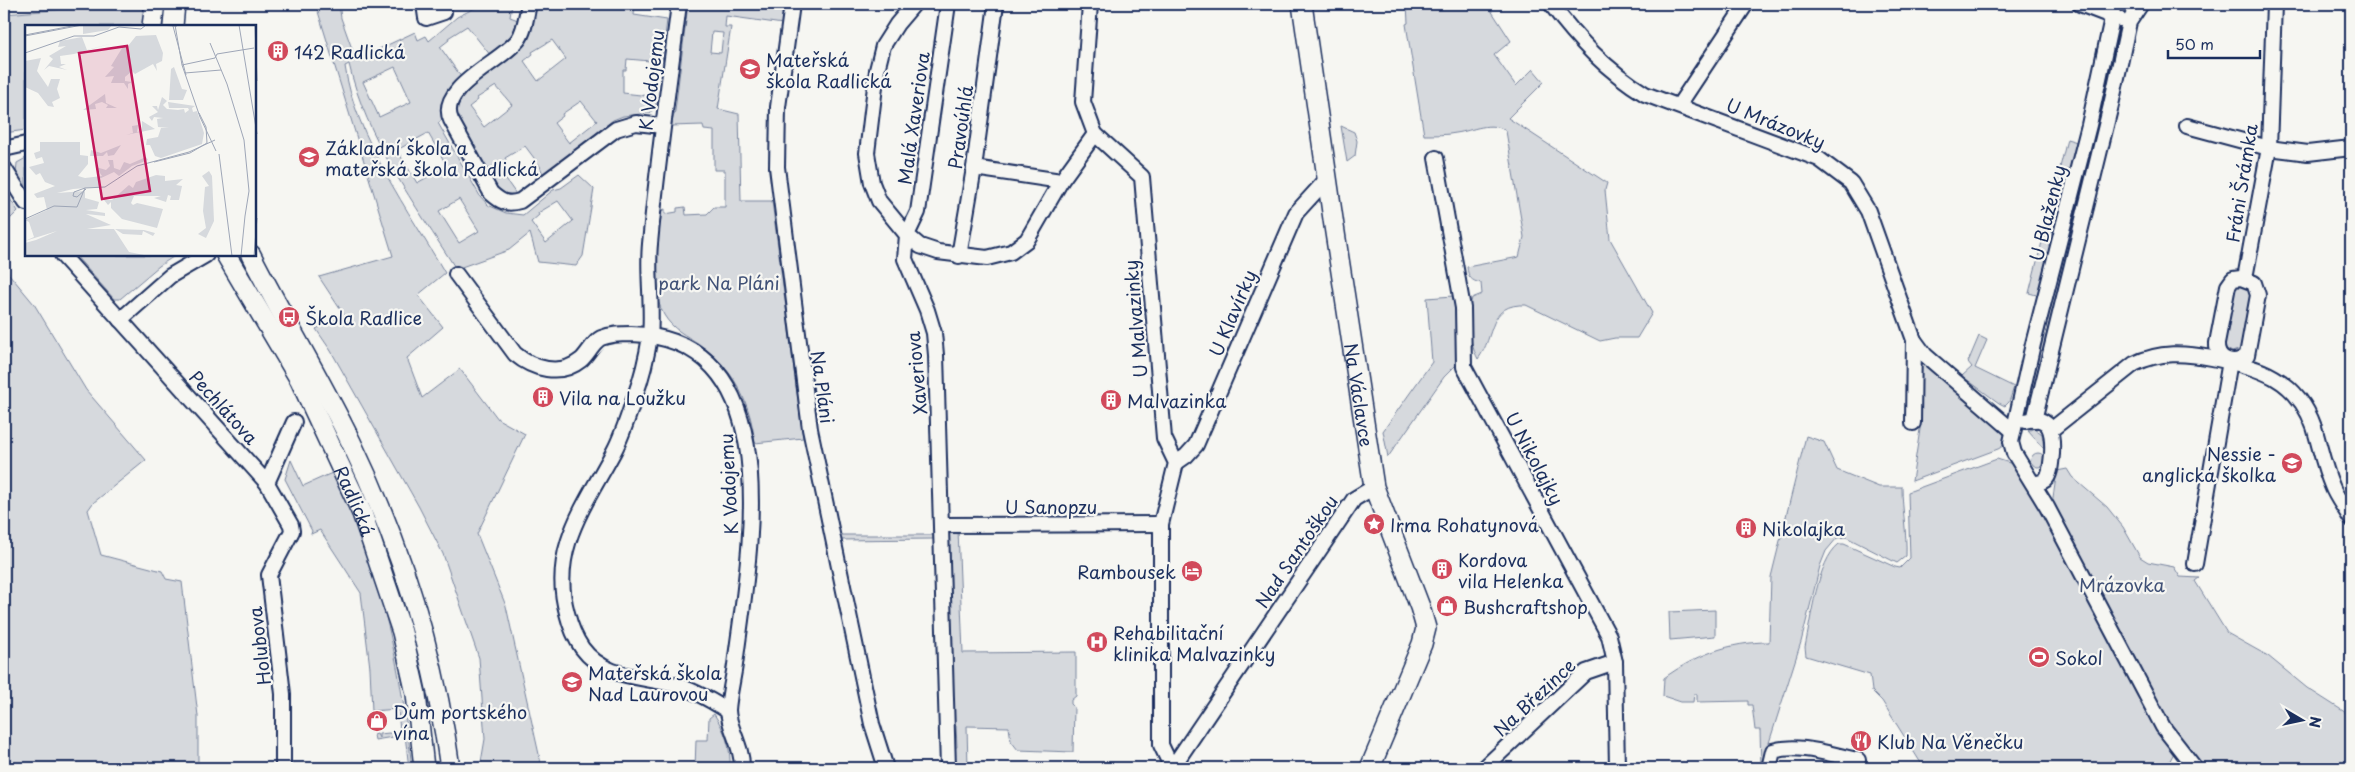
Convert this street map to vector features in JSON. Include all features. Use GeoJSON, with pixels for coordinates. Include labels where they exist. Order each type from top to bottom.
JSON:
{"type":"FeatureCollection","features":[{"type":"Feature","properties":{"kind":"main road"},"geometry":{"type":"LineString","coordinates":[[152,25],[155,4]]}},
{"type":"Feature","properties":{"kind":"main road"},"geometry":{"type":"LineString","coordinates":[[172,25],[175,4]]}},
{"type":"Feature","properties":{"kind":"main road","name":"Na Václavce"},"geometry":{"type":"LineString","coordinates":[[1302,4],[1374,487],[1420,607],[1426,628],[1422,644],[1370,768]]}},
{"type":"Feature","properties":{"kind":"main road","name":"Radlická"},"geometry":{"type":"LineString","coordinates":[[227,256],[300,380],[362,513],[402,632],[416,694],[424,768]]}},
{"type":"Feature","properties":{"kind":"main road","name":"Radlická"},"geometry":{"type":"LineString","coordinates":[[252,256],[315,371],[351,442],[379,504],[424,635],[442,719],[450,768]]}},
{"type":"Feature","properties":{"kind":"street"},"geometry":{"type":"LineString","coordinates":[[424,4],[426,18],[444,12]]}},
{"type":"Feature","properties":{"kind":"street"},"geometry":{"type":"LineString","coordinates":[[529,4],[525,25],[519,40],[458,88],[449,102],[447,112],[491,193],[498,200],[511,204],[520,201],[616,129],[636,123],[664,126]]}},
{"type":"Feature","properties":{"kind":"street","name":"K Vodojemu"},"geometry":{"type":"LineString","coordinates":[[679,4],[648,267],[650,335],[679,344],[709,363],[730,390],[737,404],[747,438],[750,504],[749,556],[728,711],[739,746],[742,768]]}},
{"type":"Feature","properties":{"kind":"street","name":"Na Pláni"},"geometry":{"type":"LineString","coordinates":[[792,4],[776,142],[776,167],[796,332],[812,441],[872,724],[886,768]]}},
{"type":"Feature","properties":{"kind":"street"},"geometry":{"type":"LineString","coordinates":[[914,4],[897,24],[883,46],[877,70],[867,153],[872,183],[879,201],[907,235],[920,246],[959,256],[987,258],[1011,252],[1027,240],[1061,181],[1095,134]]}},
{"type":"Feature","properties":{"kind":"street","name":"Malá Xaveriova"},"geometry":{"type":"LineString","coordinates":[[907,235],[918,212],[948,4]]}},
{"type":"Feature","properties":{"kind":"street","name":"Pravoúhlá"},"geometry":{"type":"LineString","coordinates":[[959,256],[974,168],[996,4]]}},
{"type":"Feature","properties":{"kind":"street","name":"U Malvazinky"},"geometry":{"type":"LineString","coordinates":[[1090,4],[1083,102],[1095,134],[1142,177],[1164,438],[1176,463]]}},
{"type":"Feature","properties":{"kind":"street","name":"U Mrázovky"},"geometry":{"type":"LineString","coordinates":[[1551,4],[1596,58],[1620,79],[1645,94],[1819,158],[1851,183],[1868,211],[1914,340],[1925,355],[2013,431]]}},
{"type":"Feature","properties":{"kind":"street"},"geometry":{"type":"LineString","coordinates":[[1679,105],[1746,4]]}},
{"type":"Feature","properties":{"kind":"street"},"geometry":{"type":"LineString","coordinates":[[2080,4],[2112,18],[2129,22],[2141,4]]}},
{"type":"Feature","properties":{"kind":"street","name":"U Blaženky"},"geometry":{"type":"LineString","coordinates":[[2013,431],[2033,344],[2089,125],[2112,18],[2113,4]]}},
{"type":"Feature","properties":{"kind":"street","name":"Fráni Šrámka"},"geometry":{"type":"LineString","coordinates":[[2245,278],[2269,148],[2274,4]]}},
{"type":"Feature","properties":{"kind":"street","name":"U Blaženky"},"geometry":{"type":"LineString","coordinates":[[2034,420],[2109,114],[2129,22]]}},
{"type":"Feature","properties":{"kind":"street"},"geometry":{"type":"LineString","coordinates":[[2188,126],[2269,148],[2308,152],[2351,148]]}},
{"type":"Feature","properties":{"kind":"street"},"geometry":{"type":"LineString","coordinates":[[4,149],[25,144]]}},
{"type":"Feature","properties":{"kind":"street","name":"U Nikolajky"},"geometry":{"type":"LineString","coordinates":[[1436,158],[1463,308],[1464,367],[1610,636],[1614,662],[1618,768]]}},
{"type":"Feature","properties":{"kind":"street"},"geometry":{"type":"LineString","coordinates":[[4,168],[25,202]]}},
{"type":"Feature","properties":{"kind":"street"},"geometry":{"type":"LineString","coordinates":[[974,168],[1061,181]]}},
{"type":"Feature","properties":{"kind":"street","name":"U Klavírky"},"geometry":{"type":"LineString","coordinates":[[1176,463],[1196,445],[1296,213],[1327,179]]}},
{"type":"Feature","properties":{"kind":"street","name":"Xaveriova"},"geometry":{"type":"LineString","coordinates":[[907,235],[905,260],[934,333],[942,525],[948,768]]}},
{"type":"Feature","properties":{"kind":"street","name":"Pechlátova"},"geometry":{"type":"LineString","coordinates":[[63,256],[267,483],[291,525]]}},
{"type":"Feature","properties":{"kind":"street"},"geometry":{"type":"LineString","coordinates":[[120,320],[170,276],[204,256]]}},
{"type":"Feature","properties":{"kind":"street"},"geometry":{"type":"LineString","coordinates":[[456,274],[515,354],[539,368],[552,370],[568,368],[580,361],[600,339],[611,335],[650,335],[642,375],[619,440],[570,533],[564,552],[562,568],[563,599],[575,636],[583,649],[600,665],[622,675],[674,684],[698,694],[728,711]]}},
{"type":"Feature","properties":{"kind":"street"},"geometry":{"type":"LineString","coordinates":[[2245,278],[2254,283],[2258,295],[2249,350],[2243,358],[2230,362],[2220,356],[2217,349],[2226,291],[2233,279],[2245,278]]}},
{"type":"Feature","properties":{"kind":"street","name":"U Mrázovky"},"geometry":{"type":"LineString","coordinates":[[1913,423],[1914,340]]}},
{"type":"Feature","properties":{"kind":"street"},"geometry":{"type":"LineString","coordinates":[[2051,430],[2127,369],[2141,360],[2158,355],[2180,354],[2230,362],[2266,372],[2300,398],[2310,418],[2332,487],[2351,519]]}},
{"type":"Feature","properties":{"kind":"street"},"geometry":{"type":"LineString","coordinates":[[2195,564],[2230,362]]}},
{"type":"Feature","properties":{"kind":"street"},"geometry":{"type":"LineString","coordinates":[[2034,483],[2044,480],[2049,472],[2052,451],[2051,430],[2045,422],[2034,420],[2023,422],[2013,431],[2011,442],[2014,453],[2034,483],[2163,727],[2195,768]]}},
{"type":"Feature","properties":{"kind":"street"},"geometry":{"type":"LineString","coordinates":[[267,483],[294,422]]}},
{"type":"Feature","properties":{"kind":"street"},"geometry":{"type":"LineString","coordinates":[[1172,768],[1161,745],[1161,524],[1176,463]]}},
{"type":"Feature","properties":{"kind":"street","name":"Nad Santoškou"},"geometry":{"type":"LineString","coordinates":[[1172,768],[1354,499],[1374,487]]}},
{"type":"Feature","properties":{"kind":"street","name":"U Sanopzu"},"geometry":{"type":"LineString","coordinates":[[942,525],[1161,524]]}},
{"type":"Feature","properties":{"kind":"street","name":"Holubova"},"geometry":{"type":"LineString","coordinates":[[283,768],[284,694],[269,575],[291,537],[291,525]]}},
{"type":"Feature","properties":{"kind":"street","name":"Na Březince"},"geometry":{"type":"LineString","coordinates":[[1484,768],[1586,672],[1614,662]]}},
{"type":"Feature","properties":{"kind":"street"},"geometry":{"type":"LineString","coordinates":[[1769,768],[1773,751],[1784,748],[1805,749],[1858,760]]}},
{"type":"Feature","properties":{"kind":"green space"},"geometry":{"type":"Polygon","coordinates":[[[148,4],[144,25],[25,25],[25,130],[4,133],[4,14],[148,4]]]}},
{"type":"Feature","properties":{"kind":"green space"},"geometry":{"type":"Polygon","coordinates":[[[189,4],[339,4],[341,18],[356,60],[415,32],[418,40],[426,36],[429,41],[457,17],[483,4],[512,4],[510,17],[518,20],[514,31],[508,40],[491,56],[467,26],[448,38],[449,40],[440,47],[462,78],[445,96],[441,106],[442,120],[438,123],[480,196],[488,205],[506,213],[523,215],[553,190],[561,188],[579,175],[594,189],[583,256],[576,266],[538,262],[530,233],[509,250],[456,269],[393,170],[367,119],[349,64],[345,66],[350,92],[371,146],[400,199],[445,273],[418,295],[443,327],[407,358],[422,398],[460,369],[498,419],[525,434],[477,534],[506,606],[542,768],[480,768],[485,739],[479,658],[443,554],[419,507],[331,351],[316,329],[344,315],[319,277],[393,256],[316,5],[189,6],[189,4]],[[395,67],[363,82],[379,117],[411,102],[395,67]],[[428,133],[397,150],[417,183],[447,166],[428,133]],[[459,199],[439,211],[459,243],[479,231],[459,199]],[[558,201],[538,213],[539,215],[531,222],[546,243],[573,221],[558,201]]]}},
{"type":"Feature","properties":{"kind":"green space"},"geometry":{"type":"Polygon","coordinates":[[[537,4],[566,4],[569,7],[574,4],[635,4],[634,15],[667,20],[662,62],[627,59],[626,70],[623,70],[623,93],[649,96],[656,100],[656,105],[650,113],[623,116],[613,120],[543,175],[540,166],[525,146],[505,158],[506,160],[497,167],[516,194],[505,194],[496,187],[456,117],[458,106],[463,97],[522,47],[530,32],[537,4]],[[552,40],[532,52],[533,54],[524,61],[538,81],[566,59],[552,40]],[[496,86],[477,98],[478,100],[469,107],[484,127],[512,105],[496,86]],[[581,101],[562,114],[563,116],[554,123],[569,143],[597,121],[581,101]]]}},
{"type":"Feature","properties":{"kind":"green space","name":"park Na Pláni"},"geometry":{"type":"Polygon","coordinates":[[[688,4],[785,4],[783,24],[726,16],[725,27],[731,27],[718,109],[739,114],[741,201],[772,201],[803,438],[755,443],[749,413],[731,375],[722,364],[699,344],[671,325],[659,303],[654,276],[654,263],[662,210],[665,209],[665,214],[677,212],[677,208],[685,207],[686,215],[707,214],[714,207],[725,207],[725,170],[714,170],[714,131],[704,130],[703,125],[671,126],[675,111],[688,4]],[[712,32],[710,52],[721,53],[723,33],[712,32]]]}},
{"type":"Feature","properties":{"kind":"green space"},"geometry":{"type":"Polygon","coordinates":[[[1407,4],[1487,4],[1511,41],[1494,55],[1516,86],[1533,69],[1544,82],[1508,118],[1607,183],[1605,190],[1610,239],[1652,313],[1637,338],[1615,338],[1600,341],[1526,305],[1513,306],[1505,309],[1498,315],[1484,350],[1478,359],[1470,337],[1469,313],[1472,298],[1482,294],[1481,283],[1471,278],[1467,267],[1519,257],[1524,237],[1506,131],[1494,126],[1488,126],[1452,134],[1424,135],[1406,24],[1408,23],[1407,4]]]}},
{"type":"Feature","properties":{"kind":"green space"},"geometry":{"type":"Polygon","coordinates":[[[2115,38],[2120,40],[2033,410],[2028,414],[2022,414],[2038,335],[2049,313],[2115,38]]]}},
{"type":"Feature","properties":{"kind":"green space"},"geometry":{"type":"Polygon","coordinates":[[[1341,126],[1354,132],[1357,141],[1355,156],[1347,162],[1341,126]]]}},
{"type":"Feature","properties":{"kind":"green space"},"geometry":{"type":"Polygon","coordinates":[[[2067,139],[2077,142],[2062,207],[2051,204],[2067,139]]]}},
{"type":"Feature","properties":{"kind":"green space"},"geometry":{"type":"Polygon","coordinates":[[[25,159],[25,187],[16,174],[17,163],[25,159]]]}},
{"type":"Feature","properties":{"kind":"green space"},"geometry":{"type":"Polygon","coordinates":[[[4,190],[18,211],[4,225],[4,190]]]}},
{"type":"Feature","properties":{"kind":"green space"},"geometry":{"type":"Polygon","coordinates":[[[2045,230],[2055,232],[2040,296],[2029,293],[2045,230]]]}},
{"type":"Feature","properties":{"kind":"green space"},"geometry":{"type":"Polygon","coordinates":[[[76,256],[174,256],[159,266],[120,299],[114,299],[76,256]]]}},
{"type":"Feature","properties":{"kind":"green space"},"geometry":{"type":"Polygon","coordinates":[[[4,268],[34,304],[86,390],[146,460],[93,503],[88,510],[101,555],[162,571],[166,579],[182,582],[198,716],[198,768],[4,768],[4,268]]]}},
{"type":"Feature","properties":{"kind":"green space"},"geometry":{"type":"Polygon","coordinates":[[[2245,284],[2252,290],[2241,349],[2232,352],[2225,348],[2223,333],[2224,315],[2229,298],[2236,285],[2245,284]]]}},
{"type":"Feature","properties":{"kind":"green space"},"geometry":{"type":"Polygon","coordinates":[[[1453,296],[1460,339],[1458,363],[1444,377],[1388,457],[1383,431],[1432,362],[1427,298],[1453,296]]]}},
{"type":"Feature","properties":{"kind":"green space"},"geometry":{"type":"Polygon","coordinates":[[[1979,336],[1987,340],[1975,368],[2014,387],[2009,402],[2005,406],[1962,376],[1972,367],[1968,362],[1979,336]]]}},
{"type":"Feature","properties":{"kind":"green space"},"geometry":{"type":"Polygon","coordinates":[[[1920,357],[1995,422],[2005,436],[2005,443],[1998,449],[1912,481],[1921,423],[1920,357]]]}},
{"type":"Feature","properties":{"kind":"green space"},"geometry":{"type":"Polygon","coordinates":[[[2034,428],[2042,434],[2044,449],[2028,431],[2034,428]]]}},
{"type":"Feature","properties":{"kind":"green space"},"geometry":{"type":"Polygon","coordinates":[[[1806,436],[1824,442],[1837,470],[1879,487],[1902,487],[1906,556],[1897,563],[1846,537],[1837,538],[1826,551],[1820,566],[1801,642],[1761,768],[1760,730],[1755,730],[1752,705],[1748,705],[1748,701],[1697,702],[1697,694],[1694,694],[1693,702],[1681,702],[1663,696],[1664,678],[1688,663],[1714,651],[1740,644],[1769,642],[1771,577],[1806,436]]]}},
{"type":"Feature","properties":{"kind":"green space"},"geometry":{"type":"Polygon","coordinates":[[[2035,453],[2041,453],[2045,460],[2041,467],[2035,467],[2031,463],[2031,457],[2035,453]]]}},
{"type":"Feature","properties":{"kind":"green space","name":"Mrázovka"},"geometry":{"type":"Polygon","coordinates":[[[1997,459],[2016,465],[2143,706],[2057,521],[2052,504],[2057,471],[2067,469],[2072,477],[2107,507],[2123,527],[2140,557],[2148,562],[2174,567],[2180,577],[2199,578],[2195,581],[2227,633],[2268,656],[2307,688],[2351,716],[2351,768],[2192,768],[2175,751],[2166,768],[1924,768],[1882,701],[1872,691],[1870,675],[1806,656],[1805,647],[1816,592],[1825,563],[1831,552],[1839,544],[1844,544],[1900,568],[1910,558],[1908,492],[1997,459]]]}},
{"type":"Feature","properties":{"kind":"green space"},"geometry":{"type":"Polygon","coordinates":[[[291,460],[303,486],[332,473],[363,544],[376,580],[386,617],[401,691],[412,768],[409,768],[405,735],[375,740],[374,735],[377,734],[379,738],[379,734],[400,732],[398,709],[372,711],[370,668],[361,593],[320,530],[311,534],[312,531],[285,479],[291,460]]]}},
{"type":"Feature","properties":{"kind":"green space"},"geometry":{"type":"Polygon","coordinates":[[[958,530],[963,653],[1076,652],[1076,696],[1071,700],[1071,704],[1074,707],[1073,752],[1018,750],[1011,741],[1009,727],[967,726],[968,768],[954,768],[954,748],[957,747],[956,726],[953,723],[948,536],[958,530]]]}},
{"type":"Feature","properties":{"kind":"green space"},"geometry":{"type":"Polygon","coordinates":[[[838,535],[933,535],[933,539],[839,540],[838,535]]]}},
{"type":"Feature","properties":{"kind":"green space"},"geometry":{"type":"Polygon","coordinates":[[[1715,610],[1715,636],[1670,640],[1669,612],[1715,610]]]}},
{"type":"Feature","properties":{"kind":"green space"},"geometry":{"type":"Polygon","coordinates":[[[714,714],[726,739],[730,768],[695,768],[696,740],[708,740],[709,718],[714,714]]]}},
{"type":"Feature","properties":{"kind":"place","name":"142 Radlická"},"geometry":{"type":"Point","coordinates":[278,51]}},
{"type":"Feature","properties":{"kind":"place","name":"Mateřská škola Radlická"},"geometry":{"type":"Point","coordinates":[750,69]}},
{"type":"Feature","properties":{"kind":"place","name":"Základní škola a mateřská škola Radlická"},"geometry":{"type":"Point","coordinates":[309,157]}},
{"type":"Feature","properties":{"kind":"place","name":"Škola Radlice"},"geometry":{"type":"Point","coordinates":[289,317]}},
{"type":"Feature","properties":{"kind":"place","name":"Vila na Loužku"},"geometry":{"type":"Point","coordinates":[543,397]}},
{"type":"Feature","properties":{"kind":"place","name":"Malvazinka"},"geometry":{"type":"Point","coordinates":[1111,400]}},
{"type":"Feature","properties":{"kind":"place","name":"Nessie - anglická školka"},"geometry":{"type":"Point","coordinates":[2292,463]}},
{"type":"Feature","properties":{"kind":"place","name":"Irma Rohatynová"},"geometry":{"type":"Point","coordinates":[1374,524]}},
{"type":"Feature","properties":{"kind":"place","name":"Nikolajka"},"geometry":{"type":"Point","coordinates":[1746,528]}},
{"type":"Feature","properties":{"kind":"place","name":"Kordova vila Helenka"},"geometry":{"type":"Point","coordinates":[1442,569]}},
{"type":"Feature","properties":{"kind":"place","name":"Rambousek"},"geometry":{"type":"Point","coordinates":[1192,571]}},
{"type":"Feature","properties":{"kind":"place","name":"Bushcraftshop"},"geometry":{"type":"Point","coordinates":[1447,606]}},
{"type":"Feature","properties":{"kind":"place","name":"Rehabilitační klinika Malvazinky"},"geometry":{"type":"Point","coordinates":[1097,642]}},
{"type":"Feature","properties":{"kind":"place","name":"Sokol"},"geometry":{"type":"Point","coordinates":[2039,657]}},
{"type":"Feature","properties":{"kind":"place","name":"Mateřská škola Nad Laurovou"},"geometry":{"type":"Point","coordinates":[572,682]}},
{"type":"Feature","properties":{"kind":"place","name":"Dům portského vína"},"geometry":{"type":"Point","coordinates":[377,721]}},
{"type":"Feature","properties":{"kind":"place","name":"Klub Na Věnečku"},"geometry":{"type":"Point","coordinates":[1861,741]}}]}
